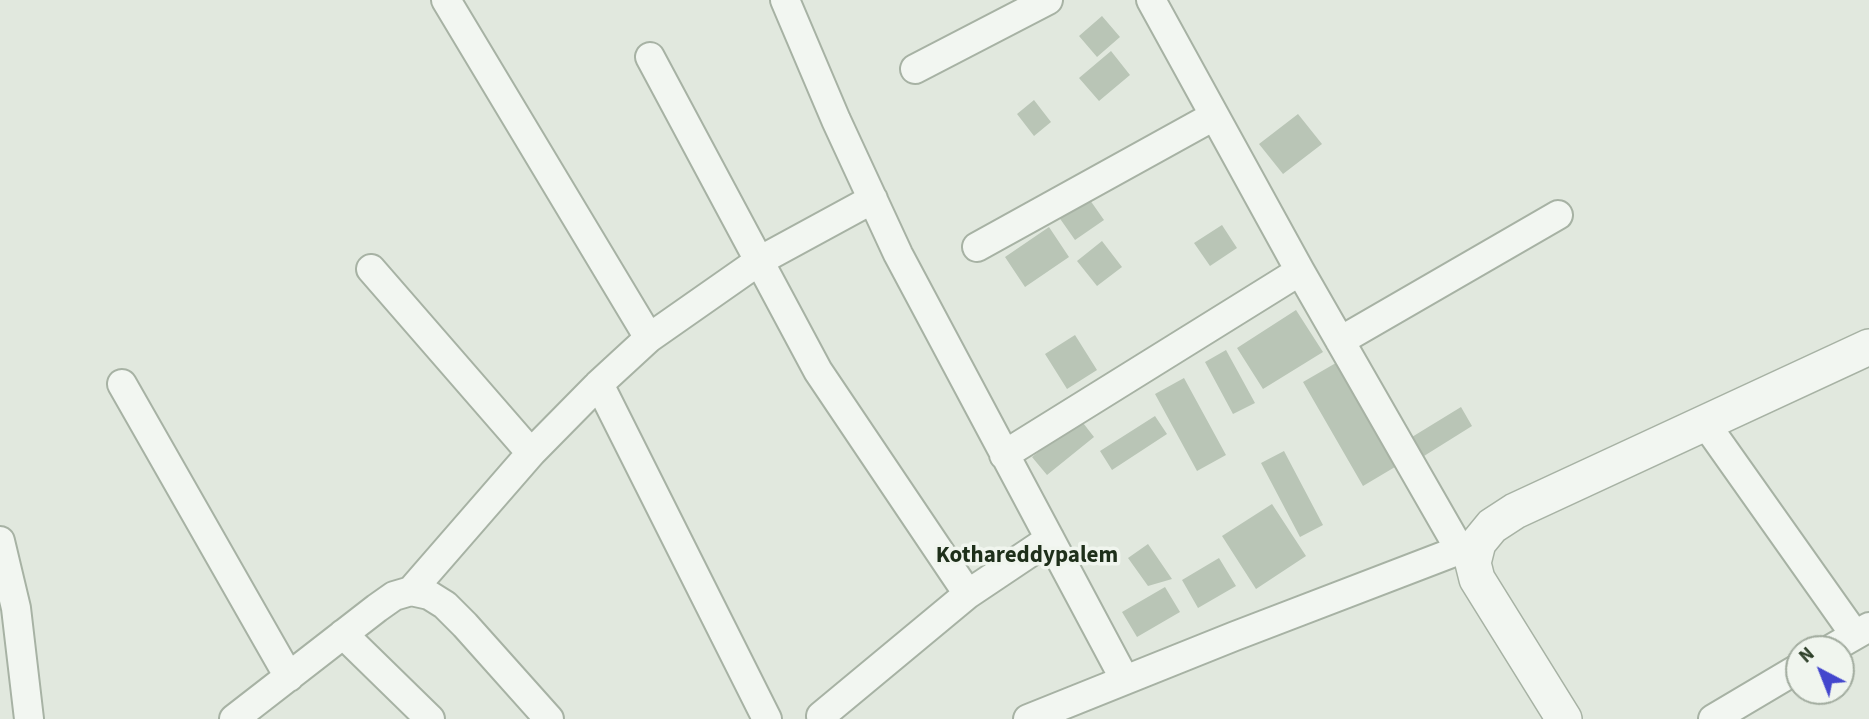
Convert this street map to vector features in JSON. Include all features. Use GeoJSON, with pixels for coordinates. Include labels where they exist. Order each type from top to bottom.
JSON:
{"type":"FeatureCollection","features":[{"type":"Feature","properties":{"kind":"street"},"geometry":{"type":"LineString","coordinates":[[446,0],[649,338]]}},
{"type":"Feature","properties":{"kind":"street"},"geometry":{"type":"LineString","coordinates":[[785,0],[873,199],[934,323],[1125,680]]}},
{"type":"Feature","properties":{"kind":"street"},"geometry":{"type":"LineString","coordinates":[[915,69],[1048,0]]}},
{"type":"Feature","properties":{"kind":"street"},"geometry":{"type":"LineString","coordinates":[[1151,0],[1340,341],[1469,546],[1476,579],[1564,719]]}},
{"type":"Feature","properties":{"kind":"street"},"geometry":{"type":"LineString","coordinates":[[650,57],[818,371],[968,594]]}},
{"type":"Feature","properties":{"kind":"street"},"geometry":{"type":"LineString","coordinates":[[977,247],[1214,116]]}},
{"type":"Feature","properties":{"kind":"street"},"geometry":{"type":"LineString","coordinates":[[411,591],[531,453],[598,384],[649,338],[758,261],[873,199]]}},
{"type":"Feature","properties":{"kind":"street"},"geometry":{"type":"LineString","coordinates":[[1340,341],[1558,215]]}},
{"type":"Feature","properties":{"kind":"street"},"geometry":{"type":"LineString","coordinates":[[372,269],[531,453]]}},
{"type":"Feature","properties":{"kind":"street"},"geometry":{"type":"LineString","coordinates":[[1004,454],[1300,271]]}},
{"type":"Feature","properties":{"kind":"street"},"geometry":{"type":"LineString","coordinates":[[1041,717],[1235,636],[1469,546],[1515,511],[1869,347]]}},
{"type":"Feature","properties":{"kind":"street"},"geometry":{"type":"LineString","coordinates":[[122,384],[289,677]]}},
{"type":"Feature","properties":{"kind":"street"},"geometry":{"type":"LineString","coordinates":[[598,384],[767,719]]}},
{"type":"Feature","properties":{"kind":"street"},"geometry":{"type":"LineString","coordinates":[[1705,423],[1851,635]]}},
{"type":"Feature","properties":{"kind":"street"},"geometry":{"type":"LineString","coordinates":[[821,716],[968,594],[1050,539]]}},
{"type":"Feature","properties":{"kind":"street"},"geometry":{"type":"LineString","coordinates":[[0,541],[16,608],[29,719]]}},
{"type":"Feature","properties":{"kind":"street"},"geometry":{"type":"LineString","coordinates":[[234,719],[394,596],[411,591],[429,595],[444,605],[549,719]]}},
{"type":"Feature","properties":{"kind":"street"},"geometry":{"type":"LineString","coordinates":[[343,634],[430,719]]}},
{"type":"Feature","properties":{"kind":"street"},"geometry":{"type":"LineString","coordinates":[[1713,719],[1785,676]]}},
{"type":"Feature","properties":{"kind":"building"},"geometry":{"type":"Polygon","coordinates":[[[1102,16],[1120,37],[1097,57],[1079,36],[1102,16]]]}},
{"type":"Feature","properties":{"kind":"building"},"geometry":{"type":"Polygon","coordinates":[[[1111,51],[1130,75],[1099,101],[1079,78],[1111,51]]]}},
{"type":"Feature","properties":{"kind":"building"},"geometry":{"type":"Polygon","coordinates":[[[1034,100],[1051,122],[1034,136],[1017,114],[1034,100]]]}},
{"type":"Feature","properties":{"kind":"building"},"geometry":{"type":"Polygon","coordinates":[[[1298,114],[1322,144],[1283,174],[1259,144],[1298,114]]]}},
{"type":"Feature","properties":{"kind":"building"},"geometry":{"type":"Polygon","coordinates":[[[1085,193],[1104,220],[1075,240],[1056,213],[1085,193]]]}},
{"type":"Feature","properties":{"kind":"building"},"geometry":{"type":"Polygon","coordinates":[[[1222,225],[1237,248],[1210,266],[1194,243],[1222,225]]]}},
{"type":"Feature","properties":{"kind":"building"},"geometry":{"type":"Polygon","coordinates":[[[1049,227],[1069,257],[1025,287],[1005,257],[1049,227]]]}},
{"type":"Feature","properties":{"kind":"building"},"geometry":{"type":"Polygon","coordinates":[[[1102,241],[1122,267],[1097,286],[1077,261],[1102,241]]]}},
{"type":"Feature","properties":{"kind":"building"},"geometry":{"type":"Polygon","coordinates":[[[1296,310],[1323,352],[1263,389],[1237,348],[1296,310]]]}},
{"type":"Feature","properties":{"kind":"building"},"geometry":{"type":"Polygon","coordinates":[[[1075,335],[1097,370],[1067,389],[1045,354],[1075,335]]]}},
{"type":"Feature","properties":{"kind":"building"},"geometry":{"type":"Polygon","coordinates":[[[1226,350],[1255,403],[1233,414],[1205,362],[1226,350]]]}},
{"type":"Feature","properties":{"kind":"building"},"geometry":{"type":"Polygon","coordinates":[[[1341,360],[1400,464],[1363,486],[1303,382],[1341,360]]]}},
{"type":"Feature","properties":{"kind":"building"},"geometry":{"type":"Polygon","coordinates":[[[1184,378],[1226,455],[1197,471],[1155,394],[1184,378]]]}},
{"type":"Feature","properties":{"kind":"building"},"geometry":{"type":"Polygon","coordinates":[[[1461,407],[1472,426],[1424,456],[1412,437],[1461,407]]]}},
{"type":"Feature","properties":{"kind":"building"},"geometry":{"type":"Polygon","coordinates":[[[1155,416],[1167,434],[1112,470],[1100,451],[1155,416]]]}},
{"type":"Feature","properties":{"kind":"building"},"geometry":{"type":"Polygon","coordinates":[[[1080,419],[1094,437],[1047,475],[1032,457],[1080,419]]]}},
{"type":"Feature","properties":{"kind":"building"},"geometry":{"type":"Polygon","coordinates":[[[1284,451],[1323,525],[1300,537],[1261,463],[1284,451]]]}},
{"type":"Feature","properties":{"kind":"building"},"geometry":{"type":"Polygon","coordinates":[[[1272,504],[1306,556],[1256,589],[1222,536],[1272,504]]]}},
{"type":"Feature","properties":{"kind":"building"},"geometry":{"type":"Polygon","coordinates":[[[1148,544],[1172,579],[1148,586],[1128,558],[1148,544]]]}},
{"type":"Feature","properties":{"kind":"building"},"geometry":{"type":"Polygon","coordinates":[[[1219,558],[1236,586],[1198,608],[1182,580],[1219,558]]]}},
{"type":"Feature","properties":{"kind":"building"},"geometry":{"type":"Polygon","coordinates":[[[1165,587],[1180,612],[1137,637],[1122,612],[1165,587]]]}},
{"type":"Feature","properties":{"kind":"district","name":"Kothareddypalem"},"geometry":{"type":"Point","coordinates":[1027,557]}}]}
